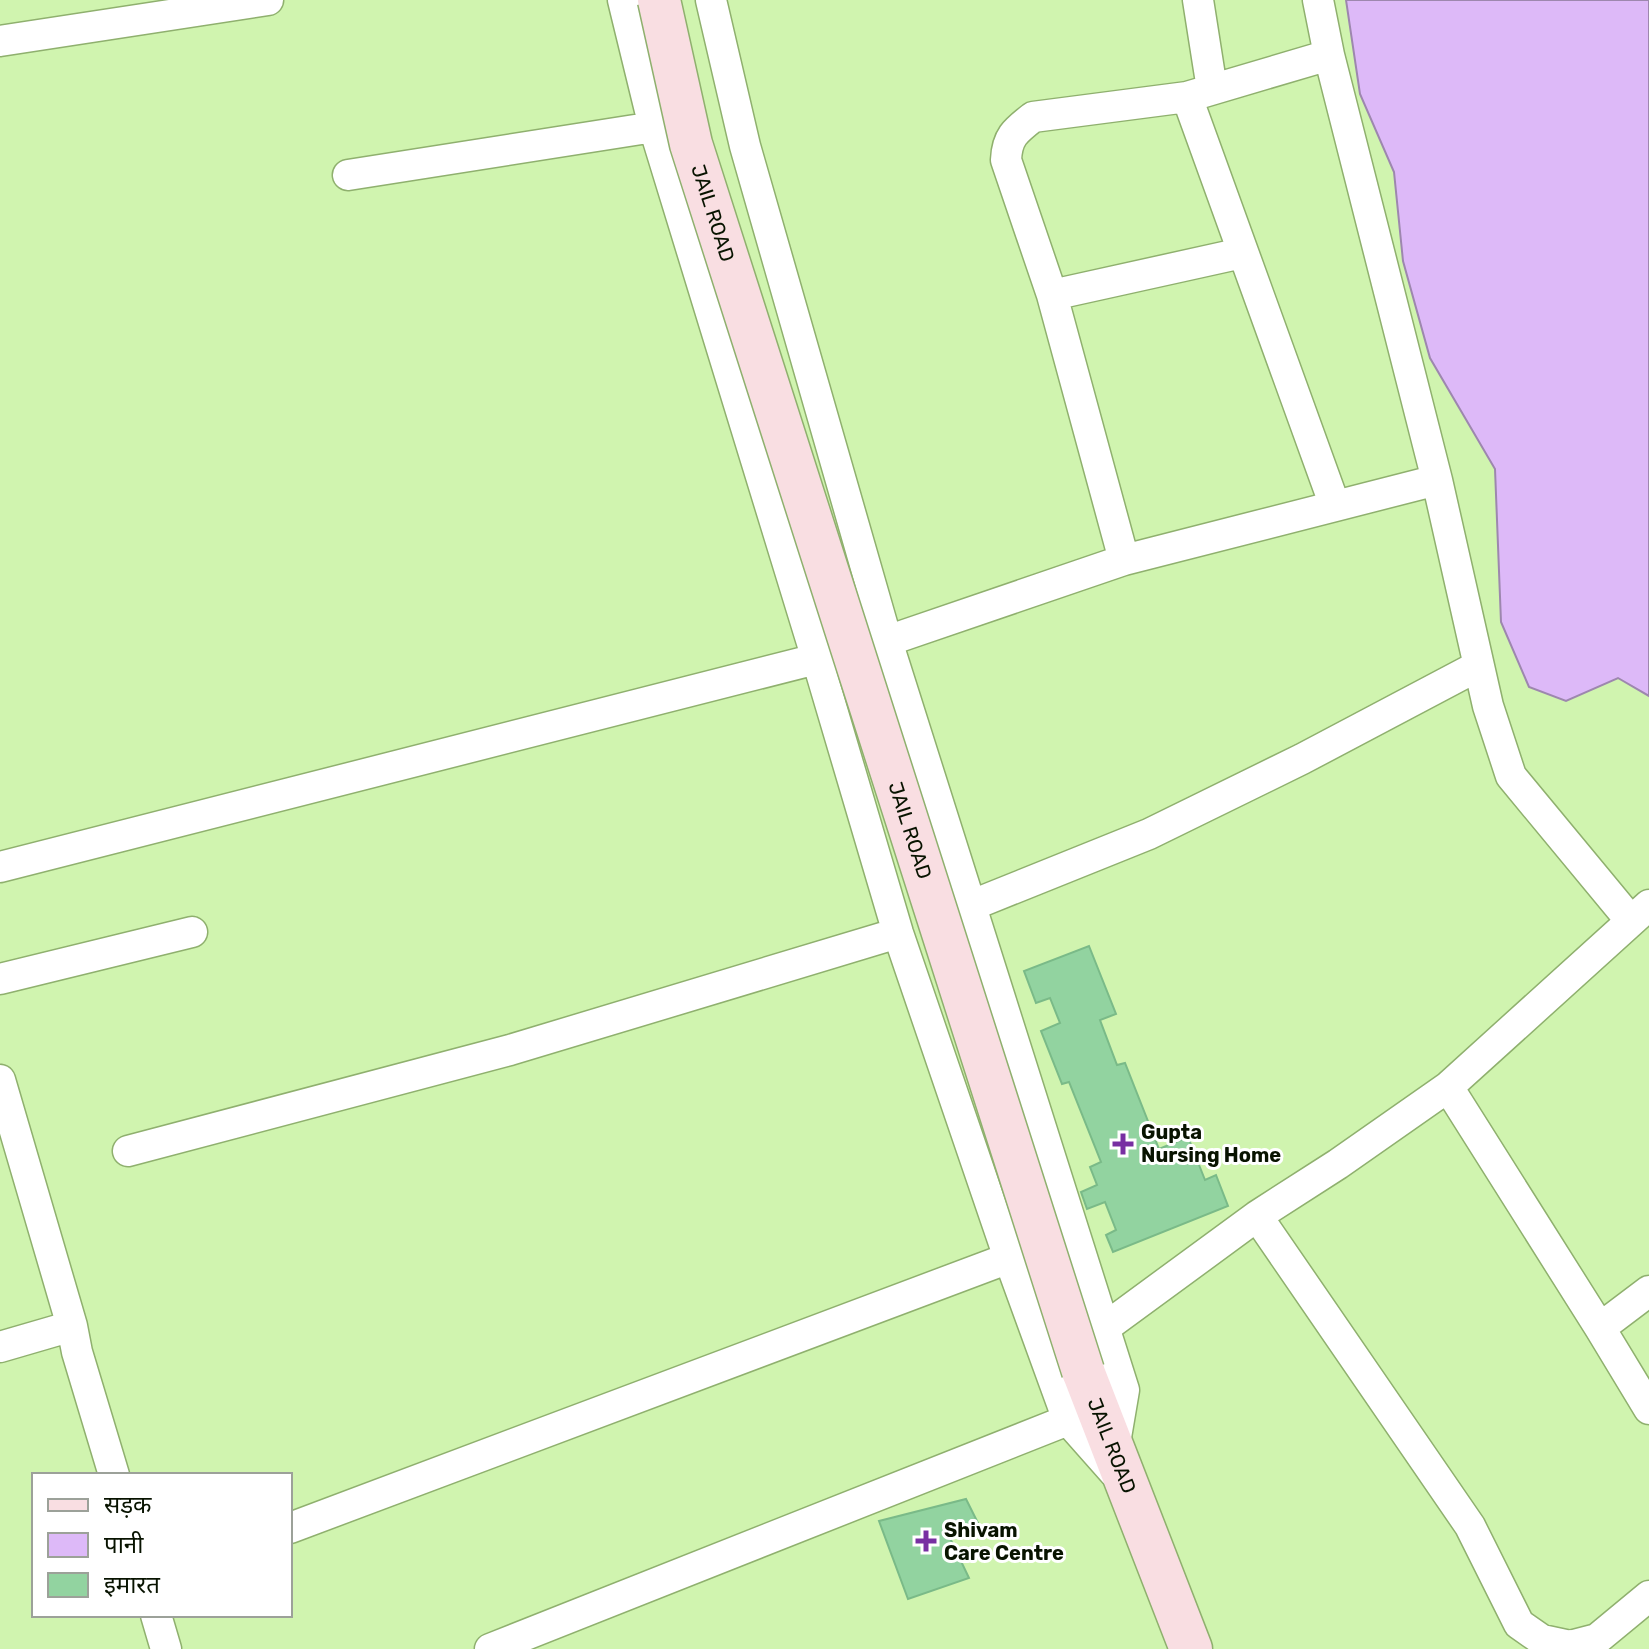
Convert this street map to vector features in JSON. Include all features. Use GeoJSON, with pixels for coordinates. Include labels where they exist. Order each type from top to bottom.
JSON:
{"type":"FeatureCollection","features":[{"type":"Feature","properties":{"kind":"street"},"geometry":{"type":"LineString","coordinates":[[0,41],[268,0]]}},
{"type":"Feature","properties":{"kind":"street"},"geometry":{"type":"LineString","coordinates":[[623,0],[654,127],[898,933],[1068,1420],[1120,1469]]}},
{"type":"Feature","properties":{"kind":"street","name":"JAIL ROAD"},"geometry":{"type":"LineString","coordinates":[[659,0],[691,144],[1083,1371],[1191,1649]]}},
{"type":"Feature","properties":{"kind":"street"},"geometry":{"type":"LineString","coordinates":[[711,0],[745,146],[887,641],[1124,1390],[1120,1469]]}},
{"type":"Feature","properties":{"kind":"street"},"geometry":{"type":"LineString","coordinates":[[1198,0],[1200,93],[1242,253],[1335,506]]}},
{"type":"Feature","properties":{"kind":"street"},"geometry":{"type":"LineString","coordinates":[[1103,1329],[1257,1216],[1448,1087],[1640,913],[1511,776],[1478,666],[1437,480],[1329,55],[1318,0]]}},
{"type":"Feature","properties":{"kind":"street"},"geometry":{"type":"LineString","coordinates":[[1124,560],[1052,295],[1006,160],[1007,144],[1018,129],[1033,117],[1200,93],[1329,55]]}},
{"type":"Feature","properties":{"kind":"street"},"geometry":{"type":"LineString","coordinates":[[348,175],[654,127]]}},
{"type":"Feature","properties":{"kind":"street"},"geometry":{"type":"LineString","coordinates":[[1052,295],[1242,253]]}},
{"type":"Feature","properties":{"kind":"street"},"geometry":{"type":"LineString","coordinates":[[0,867],[887,641],[1124,560],[1437,480]]}},
{"type":"Feature","properties":{"kind":"street"},"geometry":{"type":"LineString","coordinates":[[970,906],[1149,834],[1302,759],[1478,666]]}},
{"type":"Feature","properties":{"kind":"street"},"geometry":{"type":"LineString","coordinates":[[0,979],[192,932]]}},
{"type":"Feature","properties":{"kind":"street"},"geometry":{"type":"LineString","coordinates":[[128,1151],[510,1050],[898,933]]}},
{"type":"Feature","properties":{"kind":"street"},"geometry":{"type":"LineString","coordinates":[[0,1080],[113,1473]]}},
{"type":"Feature","properties":{"kind":"street"},"geometry":{"type":"LineString","coordinates":[[1448,1087],[1649,1409]]}},
{"type":"Feature","properties":{"kind":"street"},"geometry":{"type":"LineString","coordinates":[[1257,1216],[1470,1526],[1519,1624],[1542,1640],[1570,1646],[1597,1639],[1649,1596]]}},
{"type":"Feature","properties":{"kind":"street"},"geometry":{"type":"LineString","coordinates":[[292,1527],[1009,1258]]}},
{"type":"Feature","properties":{"kind":"street"},"geometry":{"type":"LineString","coordinates":[[1600,1328],[1649,1291]]}},
{"type":"Feature","properties":{"kind":"street"},"geometry":{"type":"LineString","coordinates":[[0,1347],[72,1326]]}},
{"type":"Feature","properties":{"kind":"street"},"geometry":{"type":"LineString","coordinates":[[490,1649],[1068,1420]]}},
{"type":"Feature","properties":{"kind":"street"},"geometry":{"type":"LineString","coordinates":[[157,1617],[166,1649]]}},
{"type":"Feature","properties":{"kind":"water"},"geometry":{"type":"Polygon","coordinates":[[[1346,0],[1649,0],[1649,696],[1618,678],[1566,701],[1529,687],[1501,622],[1495,469],[1430,358],[1403,261],[1394,172],[1360,94],[1346,0]]]}},
{"type":"Feature","properties":{"kind":"building"},"geometry":{"type":"Polygon","coordinates":[[[1089,946],[1116,1014],[1100,1020],[1117,1065],[1125,1063],[1159,1149],[1188,1137],[1205,1180],[1216,1175],[1228,1206],[1113,1252],[1106,1235],[1116,1230],[1105,1202],[1087,1209],[1081,1192],[1097,1185],[1090,1167],[1101,1162],[1069,1082],[1062,1084],[1041,1031],[1060,1023],[1050,998],[1036,1003],[1024,971],[1089,946]]]}},
{"type":"Feature","properties":{"kind":"building"},"geometry":{"type":"Polygon","coordinates":[[[966,1499],[978,1523],[949,1536],[969,1578],[908,1599],[879,1521],[966,1499]]]}},
{"type":"Feature","properties":{"kind":"place","name":"Gupta Nursing Home"},"geometry":{"type":"Point","coordinates":[1123,1144]}},
{"type":"Feature","properties":{"kind":"place","name":"Shivam Care Centre"},"geometry":{"type":"Point","coordinates":[926,1541]}}]}
